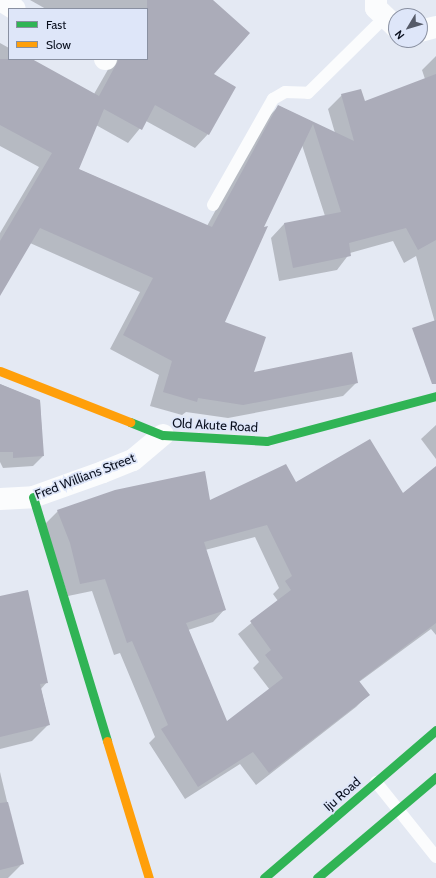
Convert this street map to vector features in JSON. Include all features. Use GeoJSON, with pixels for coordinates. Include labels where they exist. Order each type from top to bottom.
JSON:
{"type":"FeatureCollection","features":[{"type":"Feature","properties":{"kind":"street"},"geometry":{"type":"LineString","coordinates":[[0,0],[13,8]]}},
{"type":"Feature","properties":{"kind":"street","name":"Old Akute Road"},"geometry":{"type":"LineString","coordinates":[[0,371],[163,435],[267,441],[436,396]]}},
{"type":"Feature","properties":{"kind":"street","name":"Fred Willians Street"},"geometry":{"type":"LineString","coordinates":[[0,499],[33,497],[133,460],[163,435]]}},
{"type":"Feature","properties":{"kind":"street"},"geometry":{"type":"LineString","coordinates":[[33,497],[148,878]]}},
{"type":"Feature","properties":{"kind":"street","name":"Iju Road"},"geometry":{"type":"LineString","coordinates":[[264,878],[436,730]]}},
{"type":"Feature","properties":{"kind":"street"},"geometry":{"type":"LineString","coordinates":[[317,878],[436,777]]}},
{"type":"Feature","properties":{"kind":"lane"},"geometry":{"type":"LineString","coordinates":[[214,205],[273,99],[285,92],[308,93],[385,15]]}},
{"type":"Feature","properties":{"kind":"lane"},"geometry":{"type":"LineString","coordinates":[[376,782],[436,856]]}},
{"type":"Feature","properties":{"kind":"building"},"geometry":{"type":"Polygon","coordinates":[[[147,0],[213,0],[250,33],[214,74],[236,87],[209,135],[155,105],[142,130],[104,109],[79,169],[212,227],[278,105],[354,141],[341,94],[361,89],[365,101],[436,74],[436,240],[418,250],[406,228],[349,243],[351,256],[293,268],[284,223],[341,212],[313,124],[264,227],[268,226],[225,322],[266,337],[254,372],[352,352],[358,383],[243,405],[198,398],[197,402],[163,392],[172,361],[123,335],[153,278],[40,228],[0,296],[0,241],[52,153],[0,125],[0,59],[34,60],[99,96],[118,60],[148,60],[147,0]]]}},
{"type":"Feature","properties":{"kind":"building"},"geometry":{"type":"Polygon","coordinates":[[[436,320],[436,384],[432,384],[412,328],[436,320]]]}},
{"type":"Feature","properties":{"kind":"building"},"geometry":{"type":"Polygon","coordinates":[[[0,384],[40,400],[44,456],[13,458],[13,452],[0,452],[0,384]]]}},
{"type":"Feature","properties":{"kind":"building"},"geometry":{"type":"Polygon","coordinates":[[[370,439],[403,493],[436,466],[436,623],[359,681],[370,695],[269,773],[253,752],[198,787],[161,729],[168,725],[132,641],[127,643],[105,579],[80,584],[70,543],[57,510],[115,490],[205,471],[210,500],[286,464],[296,482],[370,439]],[[267,525],[204,542],[226,610],[186,623],[227,721],[283,678],[265,655],[271,650],[250,621],[291,590],[285,581],[292,576],[267,525]]]}},
{"type":"Feature","properties":{"kind":"building"},"geometry":{"type":"Polygon","coordinates":[[[28,590],[48,683],[40,684],[50,725],[0,737],[0,596],[28,590]]]}},
{"type":"Feature","properties":{"kind":"building"},"geometry":{"type":"Polygon","coordinates":[[[8,802],[24,864],[0,870],[0,803],[8,802]]]}},
{"type":"Feature","properties":{"kind":"traffic: fast"},"geometry":{"type":"LineString","coordinates":[[130,422],[163,435],[267,441],[436,396]]}},
{"type":"Feature","properties":{"kind":"traffic: fast"},"geometry":{"type":"LineString","coordinates":[[33,497],[107,741]]}},
{"type":"Feature","properties":{"kind":"traffic: fast"},"geometry":{"type":"LineString","coordinates":[[264,878],[436,730]]}},
{"type":"Feature","properties":{"kind":"traffic: fast"},"geometry":{"type":"LineString","coordinates":[[317,878],[436,777]]}},
{"type":"Feature","properties":{"kind":"traffic: slow"},"geometry":{"type":"LineString","coordinates":[[0,371],[130,422]]}},
{"type":"Feature","properties":{"kind":"traffic: slow"},"geometry":{"type":"LineString","coordinates":[[107,741],[149,878]]}}]}
